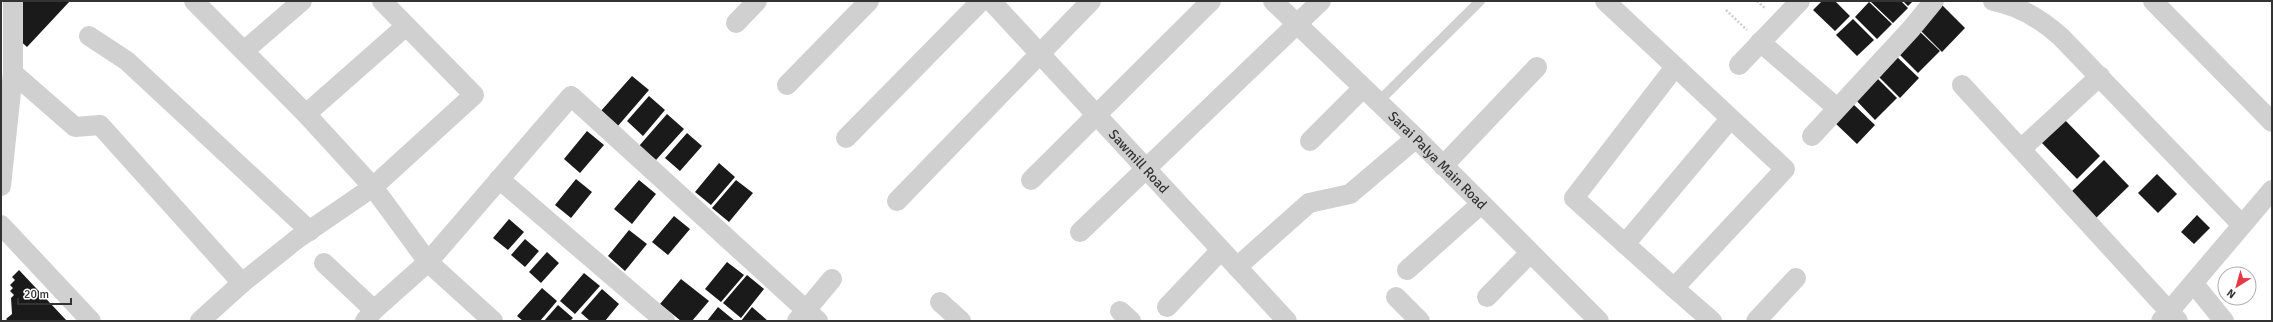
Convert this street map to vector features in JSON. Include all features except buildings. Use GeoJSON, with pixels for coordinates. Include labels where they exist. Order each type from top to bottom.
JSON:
{"type":"FeatureCollection","features":[{"type":"Feature","properties":{"kind":"street"},"geometry":{"type":"LineString","coordinates":[[1,186],[13,73],[13,1]]}},
{"type":"Feature","properties":{"kind":"street"},"geometry":{"type":"LineString","coordinates":[[194,1],[306,114],[373,187],[428,262],[493,321]]}},
{"type":"Feature","properties":{"kind":"street"},"geometry":{"type":"LineString","coordinates":[[244,51],[302,1]]}},
{"type":"Feature","properties":{"kind":"street"},"geometry":{"type":"LineString","coordinates":[[200,321],[242,283],[297,239],[373,187],[474,95],[382,1]]}},
{"type":"Feature","properties":{"kind":"street"},"geometry":{"type":"LineString","coordinates":[[736,23],[757,1]]}},
{"type":"Feature","properties":{"kind":"street"},"geometry":{"type":"LineString","coordinates":[[787,85],[869,1]]}},
{"type":"Feature","properties":{"kind":"street"},"geometry":{"type":"LineString","coordinates":[[846,138],[981,1]]}},
{"type":"Feature","properties":{"kind":"street","name":"Sawmill Road"},"geometry":{"type":"LineString","coordinates":[[991,1],[1146,171],[1287,321]]}},
{"type":"Feature","properties":{"kind":"street"},"geometry":{"type":"LineString","coordinates":[[897,201],[1091,1]]}},
{"type":"Feature","properties":{"kind":"street"},"geometry":{"type":"LineString","coordinates":[[1031,180],[1211,1]]}},
{"type":"Feature","properties":{"kind":"street","name":"Sarai Palya Main Road"},"geometry":{"type":"LineString","coordinates":[[1273,1],[1416,138],[1599,321]]}},
{"type":"Feature","properties":{"kind":"street"},"geometry":{"type":"LineString","coordinates":[[1080,232],[1146,171],[1296,24],[1322,1]]}},
{"type":"Feature","properties":{"kind":"street"},"geometry":{"type":"LineString","coordinates":[[1605,1],[1785,169],[1674,288]]}},
{"type":"Feature","properties":{"kind":"street"},"geometry":{"type":"LineString","coordinates":[[1739,65],[1800,1]]}},
{"type":"Feature","properties":{"kind":"street"},"geometry":{"type":"LineString","coordinates":[[1812,136],[1911,29],[1934,1]]}},
{"type":"Feature","properties":{"kind":"street"},"geometry":{"type":"LineString","coordinates":[[1993,1],[2026,11],[2043,21],[2100,76],[2242,225]]}},
{"type":"Feature","properties":{"kind":"street"},"geometry":{"type":"LineString","coordinates":[[2153,1],[2272,122]]}},
{"type":"Feature","properties":{"kind":"street"},"geometry":{"type":"LineString","coordinates":[[306,114],[406,26]]}},
{"type":"Feature","properties":{"kind":"street"},"geometry":{"type":"LineString","coordinates":[[89,36],[127,61],[310,231]]}},
{"type":"Feature","properties":{"kind":"street"},"geometry":{"type":"LineString","coordinates":[[1760,42],[1837,108]]}},
{"type":"Feature","properties":{"kind":"street"},"geometry":{"type":"LineString","coordinates":[[1444,166],[1537,67]]}},
{"type":"Feature","properties":{"kind":"street"},"geometry":{"type":"LineString","coordinates":[[1675,67],[1574,198],[1712,321]]}},
{"type":"Feature","properties":{"kind":"street"},"geometry":{"type":"LineString","coordinates":[[13,73],[75,127],[100,125],[242,283]]}},
{"type":"Feature","properties":{"kind":"street"},"geometry":{"type":"LineString","coordinates":[[2021,150],[2100,76]]}},
{"type":"Feature","properties":{"kind":"street"},"geometry":{"type":"LineString","coordinates":[[1962,85],[2170,318],[2194,284],[2242,225],[2270,199]]}},
{"type":"Feature","properties":{"kind":"street"},"geometry":{"type":"LineString","coordinates":[[1310,141],[1363,88]]}},
{"type":"Feature","properties":{"kind":"street"},"geometry":{"type":"LineString","coordinates":[[324,263],[370,315],[428,262],[571,96],[807,317],[832,279]]}},
{"type":"Feature","properties":{"kind":"street"},"geometry":{"type":"LineString","coordinates":[[1625,244],[1730,119]]}},
{"type":"Feature","properties":{"kind":"street"},"geometry":{"type":"LineString","coordinates":[[1237,267],[1309,203],[1350,194],[1416,138]]}},
{"type":"Feature","properties":{"kind":"street"},"geometry":{"type":"LineString","coordinates":[[499,179],[665,321]]}},
{"type":"Feature","properties":{"kind":"street"},"geometry":{"type":"LineString","coordinates":[[1407,270],[1482,204]]}},
{"type":"Feature","properties":{"kind":"street"},"geometry":{"type":"LineString","coordinates":[[1,225],[91,321]]}},
{"type":"Feature","properties":{"kind":"street"},"geometry":{"type":"LineString","coordinates":[[1167,307],[1221,250]]}},
{"type":"Feature","properties":{"kind":"street"},"geometry":{"type":"LineString","coordinates":[[1487,297],[1530,253]]}},
{"type":"Feature","properties":{"kind":"street"},"geometry":{"type":"LineString","coordinates":[[1756,321],[1796,278]]}},
{"type":"Feature","properties":{"kind":"street"},"geometry":{"type":"LineString","coordinates":[[2194,284],[2224,321]]}},
{"type":"Feature","properties":{"kind":"street"},"geometry":{"type":"LineString","coordinates":[[1396,297],[1420,321]]}},
{"type":"Feature","properties":{"kind":"street"},"geometry":{"type":"LineString","coordinates":[[940,302],[961,321]]}},
{"type":"Feature","properties":{"kind":"lane"},"geometry":{"type":"LineString","coordinates":[[1378,102],[1480,1]]}},
{"type":"Feature","properties":{"kind":"path"},"geometry":{"type":"LineString","coordinates":[[1726,10],[1760,42]]}}]}
